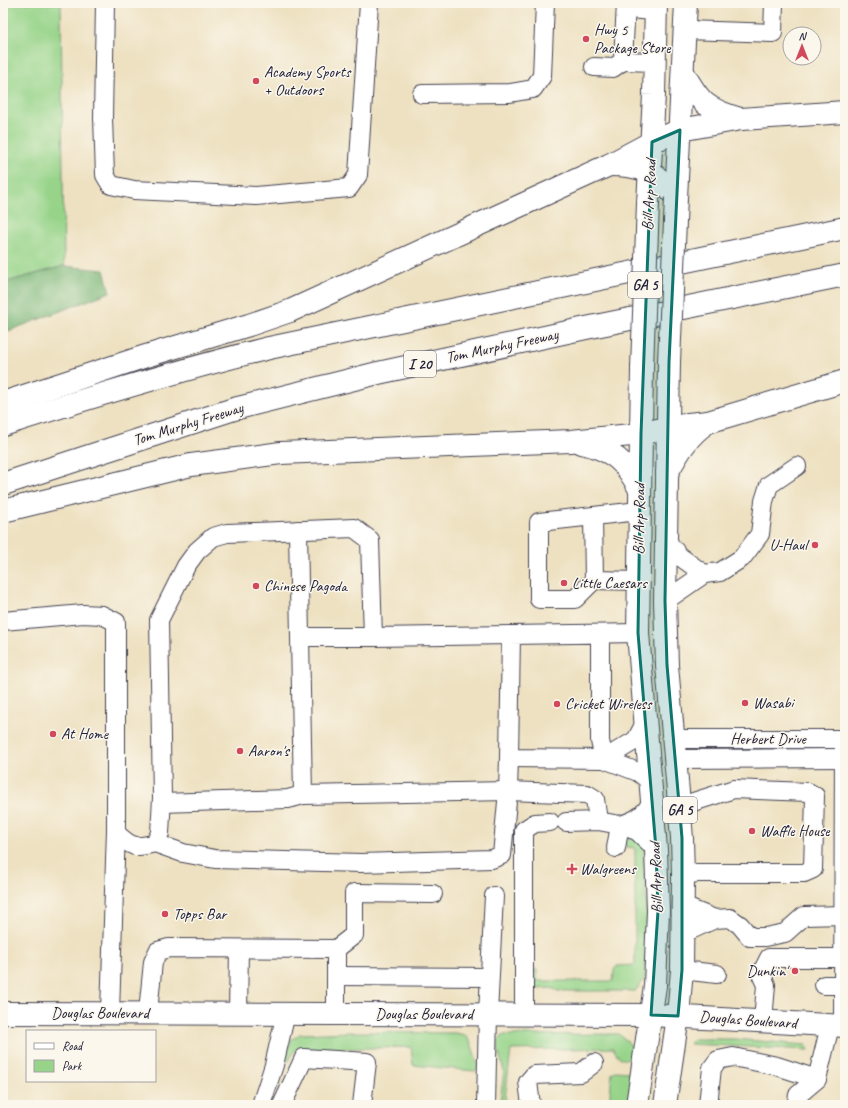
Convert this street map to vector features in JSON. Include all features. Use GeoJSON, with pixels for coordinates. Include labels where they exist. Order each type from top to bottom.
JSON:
{"type":"FeatureCollection","features":[{"type":"Feature","properties":{"kind":"main road","name":"Bill Arp Road"},"geometry":{"type":"LineString","coordinates":[[665,1105],[678,1016],[682,970],[683,875],[679,804],[667,665],[665,600],[669,362],[686,3]]}},
{"type":"Feature","properties":{"kind":"main road","name":"Bill Arp Road"},"geometry":{"type":"LineString","coordinates":[[637,1105],[651,1015],[657,948],[656,849],[638,633],[642,368],[648,203],[652,142],[656,7]]}},
{"type":"Feature","properties":{"kind":"main road"},"geometry":{"type":"LineString","coordinates":[[683,72],[702,102],[712,110],[741,120]]}},
{"type":"Feature","properties":{"kind":"main road"},"geometry":{"type":"LineString","coordinates":[[3,403],[290,311],[609,165],[652,142],[680,130],[741,120],[845,112]]}},
{"type":"Feature","properties":{"kind":"main road"},"geometry":{"type":"LineString","coordinates":[[609,165],[631,166],[650,172],[659,177],[676,198]]}},
{"type":"Feature","properties":{"kind":"main road"},"geometry":{"type":"LineString","coordinates":[[3,425],[128,385],[269,348],[845,228]]}},
{"type":"Feature","properties":{"kind":"main road","name":"Tom Murphy Freeway"},"geometry":{"type":"LineString","coordinates":[[3,484],[227,411],[363,377],[586,328],[845,275]]}},
{"type":"Feature","properties":{"kind":"main road"},"geometry":{"type":"LineString","coordinates":[[3,511],[184,466],[280,453],[571,441],[641,434],[668,427],[708,422],[845,381]]}},
{"type":"Feature","properties":{"kind":"main road"},"geometry":{"type":"LineString","coordinates":[[667,473],[686,442],[708,422]]}},
{"type":"Feature","properties":{"kind":"main road"},"geometry":{"type":"LineString","coordinates":[[571,441],[596,446],[615,456],[630,472],[639,500]]}},
{"type":"Feature","properties":{"kind":"main road","name":"Douglas Boulevard"},"geometry":{"type":"LineString","coordinates":[[3,1013],[148,1012],[651,1015],[839,1026]]}},
{"type":"Feature","properties":{"kind":"street"},"geometry":{"type":"LineString","coordinates":[[105,3],[103,118],[104,168],[105,176],[111,184],[134,190],[256,196],[349,188],[358,175],[369,3]]}},
{"type":"Feature","properties":{"kind":"street"},"geometry":{"type":"LineString","coordinates":[[422,94],[510,94],[533,89],[542,76],[545,3]]}},
{"type":"Feature","properties":{"kind":"street"},"geometry":{"type":"LineString","coordinates":[[685,30],[773,33],[774,3]]}},
{"type":"Feature","properties":{"kind":"street"},"geometry":{"type":"LineString","coordinates":[[623,61],[626,6],[656,7]]}},
{"type":"Feature","properties":{"kind":"street"},"geometry":{"type":"LineString","coordinates":[[594,68],[613,68],[623,61],[655,62]]}},
{"type":"Feature","properties":{"kind":"street"},"geometry":{"type":"LineString","coordinates":[[665,600],[704,574],[720,572],[742,558],[760,534],[764,501],[769,485],[798,466]]}},
{"type":"Feature","properties":{"kind":"street"},"geometry":{"type":"LineString","coordinates":[[593,516],[594,580],[576,599],[539,599],[539,522],[593,516],[639,500]]}},
{"type":"Feature","properties":{"kind":"street"},"geometry":{"type":"LineString","coordinates":[[155,843],[160,833],[162,803],[159,620],[186,566],[197,551],[213,537],[228,533],[354,528],[370,540],[373,637]]}},
{"type":"Feature","properties":{"kind":"street"},"geometry":{"type":"LineString","coordinates":[[298,530],[303,795]]}},
{"type":"Feature","properties":{"kind":"street"},"geometry":{"type":"LineString","coordinates":[[666,540],[680,556],[704,574]]}},
{"type":"Feature","properties":{"kind":"street"},"geometry":{"type":"LineString","coordinates":[[594,580],[638,581]]}},
{"type":"Feature","properties":{"kind":"street"},"geometry":{"type":"LineString","coordinates":[[3,621],[83,614],[102,615],[116,622],[116,830],[110,1012]]}},
{"type":"Feature","properties":{"kind":"street"},"geometry":{"type":"LineString","coordinates":[[300,637],[638,633]]}},
{"type":"Feature","properties":{"kind":"street"},"geometry":{"type":"LineString","coordinates":[[600,634],[600,741],[604,759]]}},
{"type":"Feature","properties":{"kind":"street"},"geometry":{"type":"LineString","coordinates":[[116,830],[116,834],[129,845],[141,847],[155,843],[183,853],[215,859],[361,863],[492,859],[502,855],[508,791],[511,635]]}},
{"type":"Feature","properties":{"kind":"street"},"geometry":{"type":"LineString","coordinates":[[604,759],[636,740],[645,723]]}},
{"type":"Feature","properties":{"kind":"street","name":"Herbert Drive"},"geometry":{"type":"LineString","coordinates":[[674,749],[844,739],[844,985],[839,1026],[817,1079]]}},
{"type":"Feature","properties":{"kind":"street","name":"Herbert Drive"},"geometry":{"type":"LineString","coordinates":[[674,749],[844,758]]}},
{"type":"Feature","properties":{"kind":"street"},"geometry":{"type":"LineString","coordinates":[[509,758],[604,759],[638,772],[651,791],[648,808],[635,821],[620,825]]}},
{"type":"Feature","properties":{"kind":"street"},"geometry":{"type":"LineString","coordinates":[[679,804],[690,803],[734,788],[808,792],[815,796],[813,869],[804,873],[697,873],[683,875]]}},
{"type":"Feature","properties":{"kind":"street"},"geometry":{"type":"LineString","coordinates":[[162,803],[288,799],[303,795],[508,791],[587,794],[595,799],[598,821]]}},
{"type":"Feature","properties":{"kind":"street"},"geometry":{"type":"LineString","coordinates":[[524,1014],[524,830],[535,823],[598,821],[620,825],[637,832],[656,849]]}},
{"type":"Feature","properties":{"kind":"street"},"geometry":{"type":"LineString","coordinates":[[616,848],[620,825]]}},
{"type":"Feature","properties":{"kind":"street"},"geometry":{"type":"LineString","coordinates":[[148,1012],[153,962],[158,951],[169,948],[336,948],[354,935],[354,893],[433,894]]}},
{"type":"Feature","properties":{"kind":"street"},"geometry":{"type":"LineString","coordinates":[[486,1105],[489,977],[494,896]]}},
{"type":"Feature","properties":{"kind":"street"},"geometry":{"type":"LineString","coordinates":[[683,906],[715,919]]}},
{"type":"Feature","properties":{"kind":"street"},"geometry":{"type":"LineString","coordinates":[[682,934],[715,919],[730,918],[740,925],[750,937],[765,937],[785,933],[804,916],[844,915]]}},
{"type":"Feature","properties":{"kind":"street"},"geometry":{"type":"LineString","coordinates":[[238,1013],[239,948]]}},
{"type":"Feature","properties":{"kind":"street"},"geometry":{"type":"LineString","coordinates":[[336,948],[336,1013]]}},
{"type":"Feature","properties":{"kind":"street"},"geometry":{"type":"LineString","coordinates":[[763,1021],[766,985],[761,969],[844,958]]}},
{"type":"Feature","properties":{"kind":"street"},"geometry":{"type":"LineString","coordinates":[[682,970],[717,974]]}},
{"type":"Feature","properties":{"kind":"street"},"geometry":{"type":"LineString","coordinates":[[336,976],[489,977]]}},
{"type":"Feature","properties":{"kind":"street"},"geometry":{"type":"LineString","coordinates":[[824,985],[844,985]]}},
{"type":"Feature","properties":{"kind":"street"},"geometry":{"type":"LineString","coordinates":[[261,1105],[274,1065],[286,1013]]}},
{"type":"Feature","properties":{"kind":"street"},"geometry":{"type":"LineString","coordinates":[[708,1105],[712,1068],[718,1060],[733,1057],[740,1058],[777,1066],[817,1079]]}},
{"type":"Feature","properties":{"kind":"street"},"geometry":{"type":"LineString","coordinates":[[282,1105],[304,1058],[367,1062],[362,1105]]}},
{"type":"Feature","properties":{"kind":"street"},"geometry":{"type":"LineString","coordinates":[[532,1105],[528,1082],[534,1075],[581,1074],[594,1063]]}},
{"type":"Feature","properties":{"kind":"street"},"geometry":{"type":"LineString","coordinates":[[796,1105],[798,1095],[817,1079]]}},
{"type":"Feature","properties":{"kind":"highlighted area"},"geometry":{"type":"Polygon","coordinates":[[[680,130],[669,362],[665,601],[667,665],[682,838],[682,970],[678,1016],[651,1015],[658,911],[656,849],[638,633],[641,434],[652,142],[680,130]]]}},
{"type":"Feature","properties":{"kind":"green space"},"geometry":{"type":"Polygon","coordinates":[[[3,3],[61,3],[64,266],[3,283],[3,3]]]}},
{"type":"Feature","properties":{"kind":"green space"},"geometry":{"type":"Polygon","coordinates":[[[64,266],[104,270],[110,292],[3,333],[3,283],[64,266]]]}},
{"type":"Feature","properties":{"kind":"green space"},"geometry":{"type":"Polygon","coordinates":[[[635,836],[643,844],[647,918],[645,979],[635,991],[558,991],[552,988],[539,989],[532,980],[534,969],[537,970],[537,981],[613,981],[614,970],[617,966],[635,965],[635,848],[626,847],[624,843],[627,838],[635,836]]]}},
{"type":"Feature","properties":{"kind":"green space"},"geometry":{"type":"Polygon","coordinates":[[[352,1032],[455,1033],[465,1035],[471,1043],[479,1068],[475,1071],[413,1065],[411,1047],[295,1050],[289,1061],[286,1061],[285,1058],[291,1040],[300,1034],[352,1032]]]}},
{"type":"Feature","properties":{"kind":"green space"},"geometry":{"type":"Polygon","coordinates":[[[618,1034],[629,1043],[633,1049],[635,1057],[628,1060],[619,1057],[613,1048],[511,1050],[505,1098],[507,1102],[514,1102],[514,1105],[502,1105],[500,1103],[504,1071],[498,1050],[498,1040],[504,1035],[618,1034]]]}},
{"type":"Feature","properties":{"kind":"green space"},"geometry":{"type":"Polygon","coordinates":[[[693,1039],[735,1039],[806,1045],[809,1050],[690,1044],[693,1039]]]}},
{"type":"Feature","properties":{"kind":"green space"},"geometry":{"type":"Polygon","coordinates":[[[615,1071],[629,1072],[632,1076],[629,1105],[609,1105],[612,1073],[615,1071]]]}},
{"type":"Feature","properties":{"kind":"place","name":"Hwy 5 Package Store"},"geometry":{"type":"Point","coordinates":[586,39]}},
{"type":"Feature","properties":{"kind":"place","name":"Academy Sports + Outdoors"},"geometry":{"type":"Point","coordinates":[256,81]}},
{"type":"Feature","properties":{"kind":"place","name":"U-Haul"},"geometry":{"type":"Point","coordinates":[815,545]}},
{"type":"Feature","properties":{"kind":"place","name":"Little Caesars"},"geometry":{"type":"Point","coordinates":[564,583]}},
{"type":"Feature","properties":{"kind":"place","name":"Chinese Pagoda"},"geometry":{"type":"Point","coordinates":[256,586]}},
{"type":"Feature","properties":{"kind":"place","name":"Wasabi"},"geometry":{"type":"Point","coordinates":[745,703]}},
{"type":"Feature","properties":{"kind":"place","name":"Cricket Wireless"},"geometry":{"type":"Point","coordinates":[557,704]}},
{"type":"Feature","properties":{"kind":"place","name":"At Home"},"geometry":{"type":"Point","coordinates":[53,734]}},
{"type":"Feature","properties":{"kind":"place","name":"Aaron's"},"geometry":{"type":"Point","coordinates":[240,751]}},
{"type":"Feature","properties":{"kind":"place","name":"Waffle House"},"geometry":{"type":"Point","coordinates":[752,831]}},
{"type":"Feature","properties":{"kind":"place","name":"Walgreens"},"geometry":{"type":"Point","coordinates":[572,869]}},
{"type":"Feature","properties":{"kind":"place","name":"Topps Bar"},"geometry":{"type":"Point","coordinates":[165,914]}},
{"type":"Feature","properties":{"kind":"place","name":"Dunkin'"},"geometry":{"type":"Point","coordinates":[795,971]}}]}
